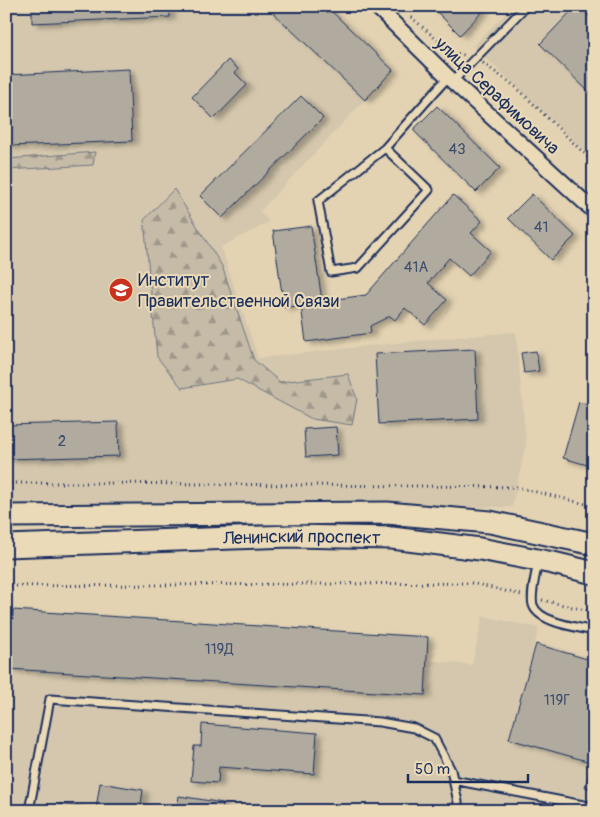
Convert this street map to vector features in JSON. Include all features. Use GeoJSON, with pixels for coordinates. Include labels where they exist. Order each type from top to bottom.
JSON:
{"type":"FeatureCollection","features":[{"type":"Feature","properties":{"kind":"main road","name":"Ленинский проспект"},"geometry":{"type":"LineString","coordinates":[[6,516],[387,513],[490,522],[594,544]]}},
{"type":"Feature","properties":{"kind":"main road","name":"Ленинский проспект"},"geometry":{"type":"LineString","coordinates":[[6,546],[292,536],[392,538],[480,549],[594,573]]}},
{"type":"Feature","properties":{"kind":"street","name":"улица Серафимовича"},"geometry":{"type":"LineString","coordinates":[[376,6],[450,79],[594,211]]}},
{"type":"Feature","properties":{"kind":"lane"},"geometry":{"type":"LineString","coordinates":[[385,148],[429,190],[358,268],[331,272],[318,201],[385,148],[450,79],[475,58],[526,6]]}},
{"type":"Feature","properties":{"kind":"lane"},"geometry":{"type":"LineString","coordinates":[[538,560],[533,597],[533,605],[536,611],[548,619],[594,631]]}},
{"type":"Feature","properties":{"kind":"lane"},"geometry":{"type":"LineString","coordinates":[[29,811],[50,699],[380,722],[414,728],[434,738],[451,770],[458,802],[456,811]]}},
{"type":"Feature","properties":{"kind":"lane"},"geometry":{"type":"LineString","coordinates":[[454,780],[594,806]]}},
{"type":"Feature","properties":{"kind":"path"},"geometry":{"type":"LineString","coordinates":[[404,11],[451,52],[475,58],[517,88],[594,163]]}},
{"type":"Feature","properties":{"kind":"path"},"geometry":{"type":"LineString","coordinates":[[6,483],[516,487],[594,506]]}},
{"type":"Feature","properties":{"kind":"path"},"geometry":{"type":"LineString","coordinates":[[6,586],[471,583],[594,612]]}},
{"type":"Feature","properties":{"kind":"shaded area","name":"Институт Правительственной Связи"},"geometry":{"type":"Polygon","coordinates":[[[6,6],[326,6],[393,70],[260,211],[269,222],[221,247],[258,358],[516,332],[526,444],[512,507],[6,508],[6,6]]]}},
{"type":"Feature","properties":{"kind":"shaded area"},"geometry":{"type":"Polygon","coordinates":[[[513,6],[594,6],[594,160],[473,46],[513,6]]]}},
{"type":"Feature","properties":{"kind":"shaded area"},"geometry":{"type":"Polygon","coordinates":[[[6,609],[428,637],[427,660],[472,665],[483,616],[539,628],[509,738],[594,763],[594,811],[6,811],[6,609]]]}},
{"type":"Feature","properties":{"kind":"green space"},"geometry":{"type":"Polygon","coordinates":[[[6,149],[8,159],[95,152],[93,165],[6,170],[6,149]]]}},
{"type":"Feature","properties":{"kind":"green space"},"geometry":{"type":"Polygon","coordinates":[[[174,189],[222,266],[254,360],[280,382],[348,374],[357,399],[352,425],[312,419],[237,379],[182,388],[157,357],[144,220],[174,189]]]}},
{"type":"Feature","properties":{"kind":"building"},"geometry":{"type":"Polygon","coordinates":[[[32,6],[169,6],[170,17],[32,23],[32,6]]]}},
{"type":"Feature","properties":{"kind":"building"},"geometry":{"type":"Polygon","coordinates":[[[266,6],[326,6],[393,70],[365,100],[266,6]]]}},
{"type":"Feature","properties":{"kind":"building"},"geometry":{"type":"Polygon","coordinates":[[[431,6],[480,6],[484,10],[460,35],[431,6]]]}},
{"type":"Feature","properties":{"kind":"building"},"geometry":{"type":"Polygon","coordinates":[[[576,6],[594,21],[594,37],[587,44],[594,50],[594,97],[540,44],[576,6]]]}},
{"type":"Feature","properties":{"kind":"building"},"geometry":{"type":"Polygon","coordinates":[[[228,60],[238,69],[235,73],[247,85],[214,119],[192,97],[228,60]]]}},
{"type":"Feature","properties":{"kind":"building"},"geometry":{"type":"Polygon","coordinates":[[[129,69],[132,141],[9,146],[6,75],[129,69]]]}},
{"type":"Feature","properties":{"kind":"building"},"geometry":{"type":"Polygon","coordinates":[[[301,96],[323,118],[222,218],[200,196],[301,96]]]}},
{"type":"Feature","properties":{"kind":"building"},"geometry":{"type":"Polygon","coordinates":[[[437,106],[500,168],[476,192],[413,130],[437,106]]]}},
{"type":"Feature","properties":{"kind":"building"},"geometry":{"type":"Polygon","coordinates":[[[532,194],[575,236],[551,260],[508,218],[532,194]]]}},
{"type":"Feature","properties":{"kind":"building"},"geometry":{"type":"Polygon","coordinates":[[[453,195],[482,221],[471,233],[491,251],[469,276],[449,258],[428,283],[447,300],[425,325],[405,308],[395,320],[390,316],[370,326],[371,333],[306,342],[301,305],[284,308],[273,231],[311,226],[322,301],[366,295],[453,195]]]}},
{"type":"Feature","properties":{"kind":"building"},"geometry":{"type":"Polygon","coordinates":[[[475,349],[478,419],[379,424],[375,354],[475,349]]]}},
{"type":"Feature","properties":{"kind":"building"},"geometry":{"type":"Polygon","coordinates":[[[536,351],[539,371],[524,373],[521,353],[536,351]]]}},
{"type":"Feature","properties":{"kind":"building"},"geometry":{"type":"Polygon","coordinates":[[[579,402],[594,407],[594,467],[563,458],[579,402]]]}},
{"type":"Feature","properties":{"kind":"building"},"geometry":{"type":"Polygon","coordinates":[[[118,422],[119,456],[6,459],[6,425],[118,422]]]}},
{"type":"Feature","properties":{"kind":"building"},"geometry":{"type":"Polygon","coordinates":[[[336,427],[338,455],[306,457],[304,429],[336,427]]]}},
{"type":"Feature","properties":{"kind":"building"},"geometry":{"type":"Polygon","coordinates":[[[13,610],[428,637],[425,695],[9,669],[13,610]]]}},
{"type":"Feature","properties":{"kind":"building"},"geometry":{"type":"Polygon","coordinates":[[[536,644],[594,661],[594,763],[509,739],[536,644]]]}},
{"type":"Feature","properties":{"kind":"building"},"geometry":{"type":"Polygon","coordinates":[[[202,724],[317,733],[314,774],[219,767],[218,783],[191,781],[194,746],[201,746],[202,724]]]}},
{"type":"Feature","properties":{"kind":"building"},"geometry":{"type":"Polygon","coordinates":[[[592,762],[594,763],[594,789],[585,787],[592,762]]]}},
{"type":"Feature","properties":{"kind":"building"},"geometry":{"type":"Polygon","coordinates":[[[100,783],[143,790],[140,811],[59,811],[60,804],[96,809],[100,783]]]}},
{"type":"Feature","properties":{"kind":"building"},"geometry":{"type":"Polygon","coordinates":[[[179,796],[223,803],[222,811],[177,811],[179,796]]]}},
{"type":"Feature","properties":{"kind":"place","name":"Институт Правительственной Связи"},"geometry":{"type":"Point","coordinates":[121,290]}}]}
